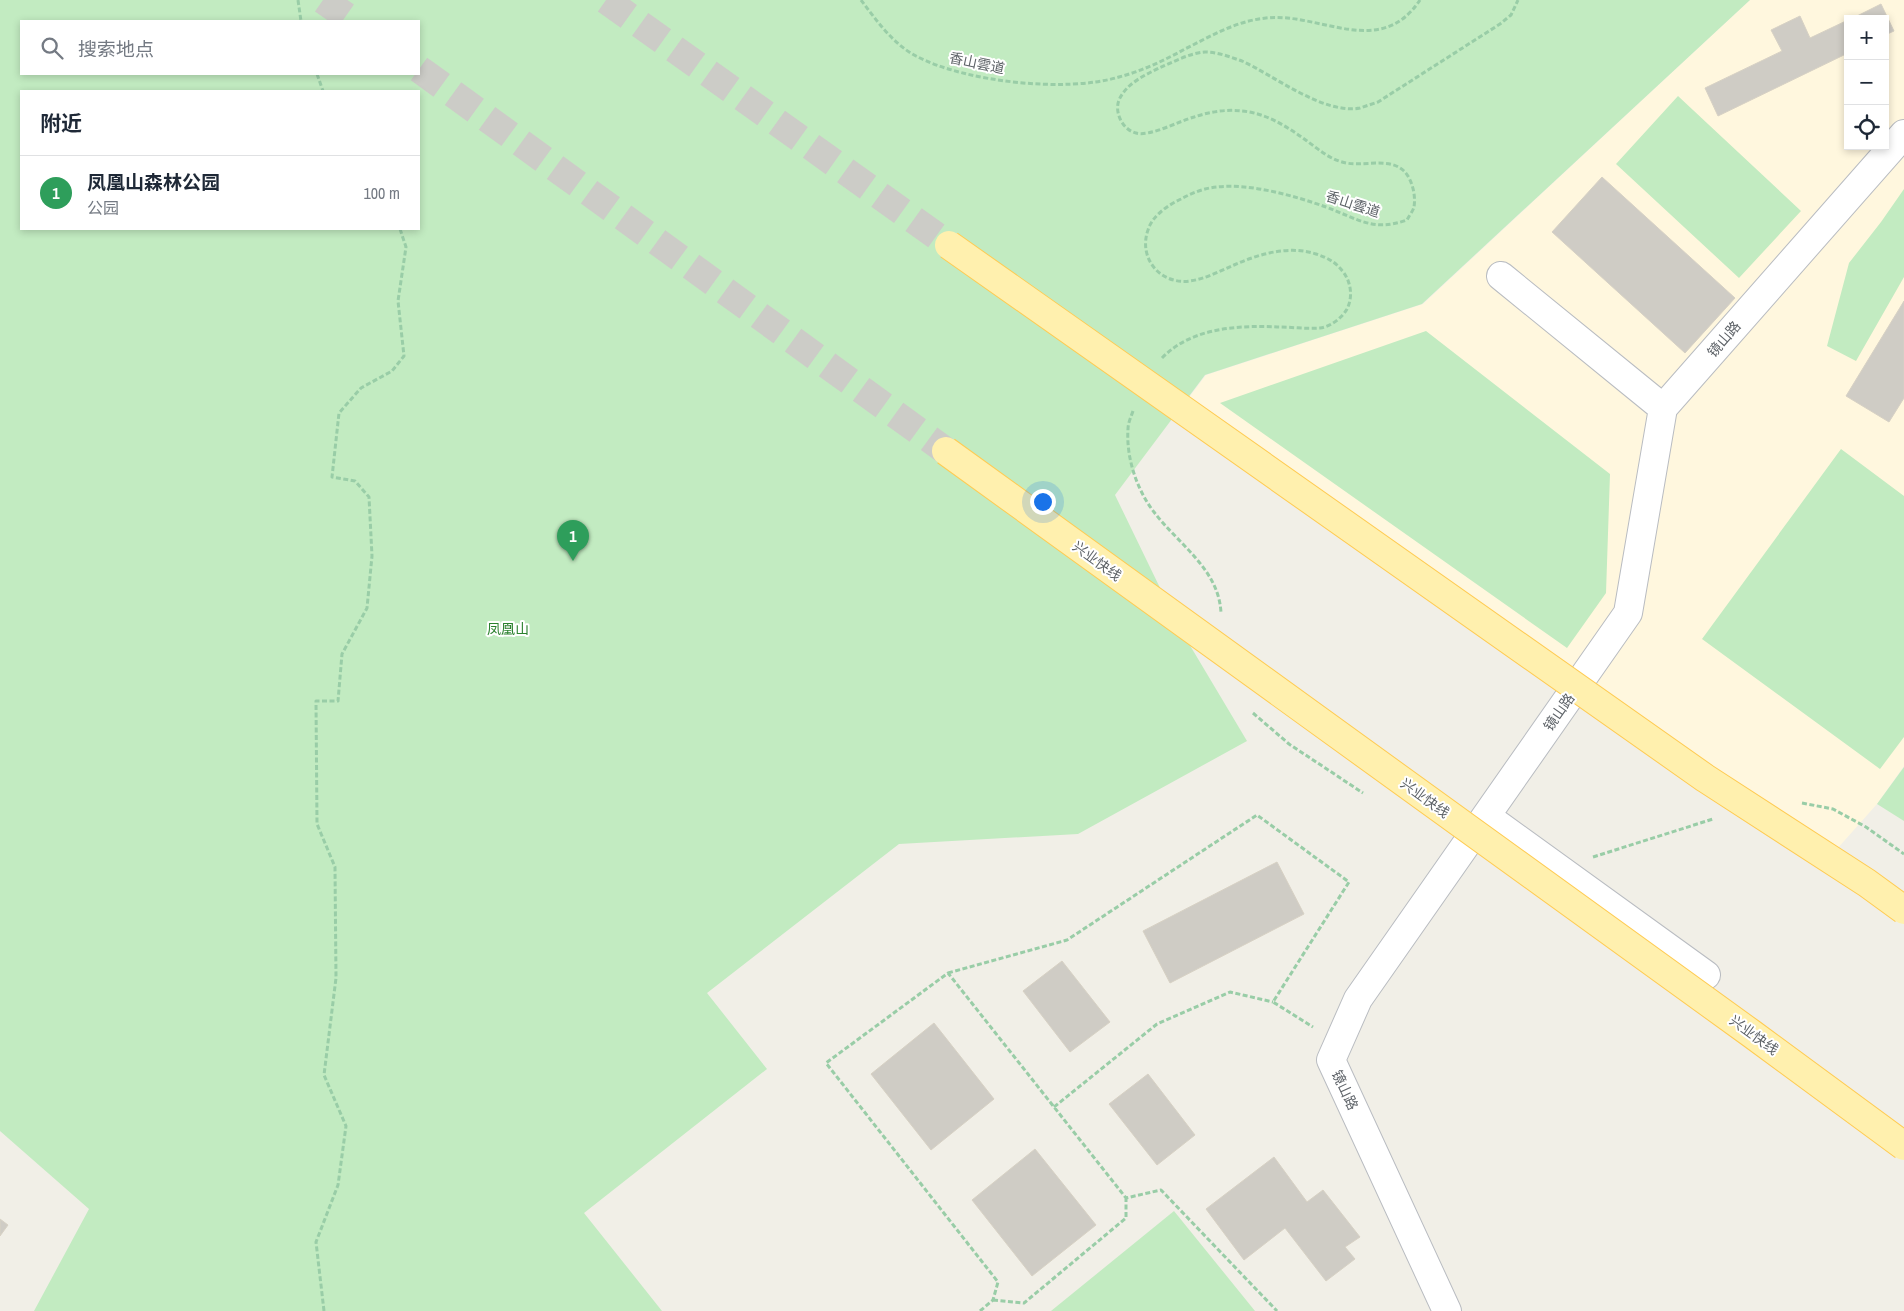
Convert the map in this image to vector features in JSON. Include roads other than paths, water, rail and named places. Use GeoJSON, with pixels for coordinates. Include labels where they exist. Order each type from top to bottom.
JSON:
{"type":"FeatureCollection","features":[{"type":"Feature","properties":{"kind":"main road"},"geometry":{"type":"LineString","coordinates":[[949,245],[1705,778],[1867,883],[1904,910]]}},
{"type":"Feature","properties":{"kind":"main road","name":"兴业快线"},"geometry":{"type":"LineString","coordinates":[[946,451],[1744,1028],[1904,1146]]}},
{"type":"Feature","properties":{"kind":"street","name":"镜山路"},"geometry":{"type":"LineString","coordinates":[[1447,1311],[1331,1060],[1358,999],[1628,613],[1663,408],[1904,134]]}},
{"type":"Feature","properties":{"kind":"street"},"geometry":{"type":"LineString","coordinates":[[1501,276],[1663,408]]}},
{"type":"Feature","properties":{"kind":"street"},"geometry":{"type":"LineString","coordinates":[[1486,816],[1706,975]]}},
{"type":"Feature","properties":{"kind":"tunnel"},"geometry":{"type":"LineString","coordinates":[[323,0],[352,20]]}},
{"type":"Feature","properties":{"kind":"tunnel"},"geometry":{"type":"LineString","coordinates":[[606,0],[949,245]]}},
{"type":"Feature","properties":{"kind":"tunnel"},"geometry":{"type":"LineString","coordinates":[[420,70],[946,451]]}},
{"type":"Feature","properties":{"kind":"place","name":"凤凰山森林公园"},"geometry":{"type":"Point","coordinates":[573,561]}},
{"type":"Feature","properties":{"kind":"park label","name":"凤凰山"},"geometry":{"type":"Point","coordinates":[508,629]}}]}
